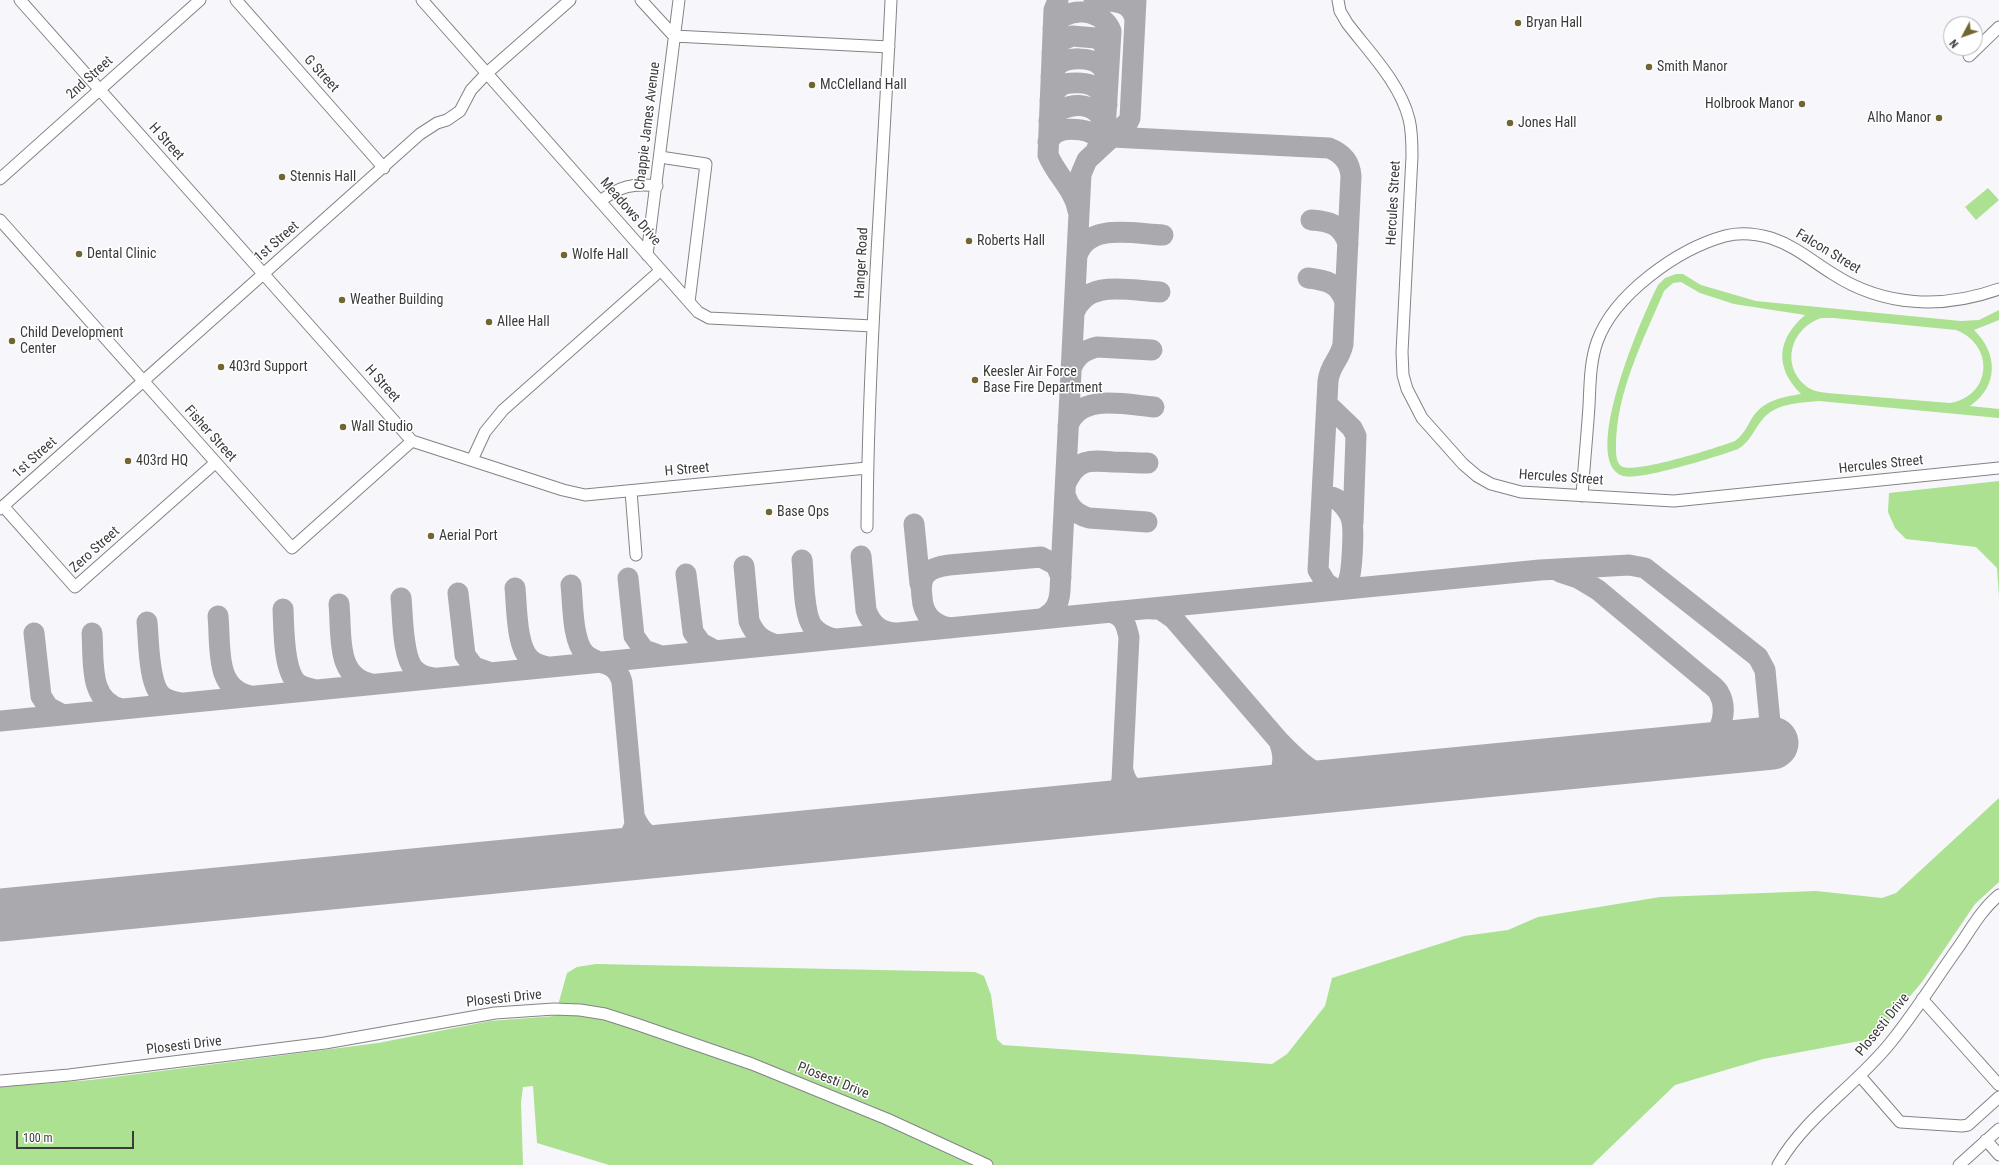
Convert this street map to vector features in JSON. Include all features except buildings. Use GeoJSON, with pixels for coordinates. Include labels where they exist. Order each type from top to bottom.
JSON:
{"type":"FeatureCollection","features":[{"type":"Feature","properties":{"kind":"street","name":"H Street"},"geometry":{"type":"LineString","coordinates":[[20,0],[412,441],[564,490],[585,495],[867,468]]}},
{"type":"Feature","properties":{"kind":"street","name":"2nd Street"},"geometry":{"type":"LineString","coordinates":[[0,179],[200,0]]}},
{"type":"Feature","properties":{"kind":"street","name":"G Street"},"geometry":{"type":"LineString","coordinates":[[236,0],[384,168]]}},
{"type":"Feature","properties":{"kind":"street","name":"Meadows Drive"},"geometry":{"type":"LineString","coordinates":[[422,0],[698,312],[709,318],[873,326]]}},
{"type":"Feature","properties":{"kind":"street","name":"1st Street"},"geometry":{"type":"LineString","coordinates":[[1,508],[427,129],[437,122],[447,120],[460,111],[471,90],[487,73],[570,0]]}},
{"type":"Feature","properties":{"kind":"street"},"geometry":{"type":"LineString","coordinates":[[640,0],[674,36],[889,47]]}},
{"type":"Feature","properties":{"kind":"street","name":"Chappie James Avenue"},"geometry":{"type":"LineString","coordinates":[[647,255],[657,186],[679,0]]}},
{"type":"Feature","properties":{"kind":"street","name":"Hanger Road"},"geometry":{"type":"LineString","coordinates":[[867,527],[867,468],[873,326],[891,0]]}},
{"type":"Feature","properties":{"kind":"street","name":"Hercules Street"},"geometry":{"type":"LineString","coordinates":[[1338,0],[1340,11],[1347,23],[1398,93],[1411,130],[1412,156],[1402,352],[1403,375],[1407,389],[1413,404],[1422,418],[1463,464],[1491,484],[1521,492],[1674,500],[1999,468]]}},
{"type":"Feature","properties":{"kind":"street"},"geometry":{"type":"LineString","coordinates":[[1983,42],[1999,27]]}},
{"type":"Feature","properties":{"kind":"street"},"geometry":{"type":"LineString","coordinates":[[660,157],[706,164],[689,302]]}},
{"type":"Feature","properties":{"kind":"street"},"geometry":{"type":"LineString","coordinates":[[600,201],[621,188],[631,185],[657,186]]}},
{"type":"Feature","properties":{"kind":"street","name":"Fisher Street"},"geometry":{"type":"LineString","coordinates":[[0,220],[292,548],[412,441]]}},
{"type":"Feature","properties":{"kind":"street","name":"Falcon Street"},"geometry":{"type":"LineString","coordinates":[[1582,496],[1592,362],[1601,332],[1616,310],[1633,292],[1663,266],[1690,250],[1726,236],[1760,235],[1795,248],[1833,274],[1862,290],[1908,302],[1951,302],[1972,298],[1999,289]]}},
{"type":"Feature","properties":{"kind":"street"},"geometry":{"type":"LineString","coordinates":[[472,460],[485,432],[503,410],[661,270]]}},
{"type":"Feature","properties":{"kind":"street","name":"Zero Street"},"geometry":{"type":"LineString","coordinates":[[1,508],[75,587],[215,462]]}},
{"type":"Feature","properties":{"kind":"street"},"geometry":{"type":"LineString","coordinates":[[631,491],[636,555]]}},
{"type":"Feature","properties":{"kind":"street","name":"Plosesti Drive"},"geometry":{"type":"LineString","coordinates":[[1778,1165],[1805,1128],[1860,1076],[1891,1042],[1922,1000],[1980,915],[1999,895]]}},
{"type":"Feature","properties":{"kind":"street"},"geometry":{"type":"LineString","coordinates":[[1922,1000],[1999,1085]]}},
{"type":"Feature","properties":{"kind":"street","name":"Plosesti Drive"},"geometry":{"type":"LineString","coordinates":[[0,1081],[77,1074],[325,1043],[495,1013],[554,1009],[580,1010],[605,1014],[752,1064],[887,1119],[987,1165]]}},
{"type":"Feature","properties":{"kind":"street"},"geometry":{"type":"LineString","coordinates":[[1860,1076],[1900,1122],[1962,1126],[1968,1125],[1999,1097]]}},
{"type":"Feature","properties":{"kind":"street"},"geometry":{"type":"LineString","coordinates":[[1959,1165],[1999,1129]]}},
{"type":"Feature","properties":{"kind":"street"},"geometry":{"type":"LineString","coordinates":[[1986,1140],[1999,1155]]}},
{"type":"Feature","properties":{"kind":"green space"},"geometry":{"type":"Polygon","coordinates":[[[1988,188],[1999,200],[1976,220],[1965,207],[1988,188]]]}},
{"type":"Feature","properties":{"kind":"green space"},"geometry":{"type":"Polygon","coordinates":[[[1676,274],[1683,274],[1701,285],[1756,301],[1961,321],[1979,320],[1999,310],[1999,320],[1974,330],[1988,349],[1992,369],[1986,389],[1970,406],[1999,409],[1999,418],[1819,401],[1796,403],[1780,407],[1767,414],[1748,440],[1738,449],[1662,472],[1632,477],[1623,476],[1611,465],[1608,444],[1611,417],[1618,385],[1640,324],[1658,285],[1665,278],[1676,274]],[[1681,282],[1673,283],[1664,291],[1632,367],[1621,406],[1617,427],[1616,455],[1621,466],[1629,468],[1658,464],[1735,441],[1747,428],[1752,418],[1762,407],[1780,398],[1801,394],[1786,374],[1782,353],[1784,343],[1789,334],[1805,315],[1734,304],[1700,293],[1681,282]],[[1821,318],[1802,330],[1796,338],[1792,348],[1791,358],[1793,368],[1798,377],[1806,386],[1813,390],[1827,393],[1950,403],[1964,398],[1974,391],[1981,381],[1983,370],[1982,358],[1977,347],[1969,337],[1956,330],[1821,318]]]}},
{"type":"Feature","properties":{"kind":"green space"},"geometry":{"type":"Polygon","coordinates":[[[1999,481],[1999,598],[1997,568],[1976,547],[1906,539],[1895,528],[1888,512],[1889,493],[1999,481]]]}},
{"type":"Feature","properties":{"kind":"green space"},"geometry":{"type":"Polygon","coordinates":[[[1999,798],[1999,882],[1975,904],[1922,982],[1885,1026],[1865,1040],[1763,1059],[1675,1085],[1592,1165],[609,1165],[537,1143],[533,1086],[523,1087],[521,1102],[523,1165],[0,1165],[0,1087],[91,1080],[378,1043],[490,1021],[555,1016],[567,973],[577,967],[596,964],[975,972],[984,976],[991,995],[997,1039],[1003,1045],[1272,1064],[1287,1054],[1325,1006],[1332,978],[1464,936],[1508,930],[1538,917],[1660,897],[1816,891],[1882,898],[1896,893],[1999,798]]]}},
{"type":"Feature","properties":{"kind":"taxiway"},"geometry":{"type":"LineString","coordinates":[[1058,0],[1054,10],[1048,155],[1073,196],[1078,211]]}},
{"type":"Feature","properties":{"kind":"taxiway"},"geometry":{"type":"LineString","coordinates":[[1094,0],[1114,1],[1125,5],[1130,8],[1135,19]]}},
{"type":"Feature","properties":{"kind":"taxiway"},"geometry":{"type":"LineString","coordinates":[[1041,619],[1055,608],[1060,591],[1081,174],[1087,160],[1128,122],[1130,118],[1136,0]]}},
{"type":"Feature","properties":{"kind":"taxiway"},"geometry":{"type":"LineString","coordinates":[[1053,29],[1058,21],[1065,16],[1082,12],[1091,13],[1099,17],[1106,23],[1111,31],[1105,131],[1101,147]]}},
{"type":"Feature","properties":{"kind":"taxiway"},"geometry":{"type":"LineString","coordinates":[[1052,53],[1060,41],[1072,36],[1096,38],[1102,42],[1109,55]]}},
{"type":"Feature","properties":{"kind":"taxiway"},"geometry":{"type":"LineString","coordinates":[[1051,77],[1055,68],[1061,63],[1073,59],[1085,59],[1097,63],[1103,68],[1107,76],[1108,83]]}},
{"type":"Feature","properties":{"kind":"taxiway"},"geometry":{"type":"LineString","coordinates":[[1050,101],[1053,93],[1063,84],[1084,83],[1096,87],[1104,97],[1107,105]]}},
{"type":"Feature","properties":{"kind":"taxiway"},"geometry":{"type":"LineString","coordinates":[[1049,121],[1062,109],[1071,106],[1079,106],[1088,107],[1095,111],[1101,117],[1105,126]]}},
{"type":"Feature","properties":{"kind":"taxiway"},"geometry":{"type":"LineString","coordinates":[[1048,142],[1053,135],[1061,131],[1073,129],[1087,131],[1097,137],[1100,141],[1096,151]]}},
{"type":"Feature","properties":{"kind":"taxiway"},"geometry":{"type":"LineString","coordinates":[[1112,137],[1329,148],[1341,155],[1349,166],[1351,176],[1343,344],[1340,354],[1331,370],[1328,381],[1318,570],[1326,583],[1337,590]]}},
{"type":"Feature","properties":{"kind":"taxiway"},"geometry":{"type":"LineString","coordinates":[[1311,220],[1329,223],[1339,228],[1348,244]]}},
{"type":"Feature","properties":{"kind":"taxiway"},"geometry":{"type":"LineString","coordinates":[[1077,256],[1082,245],[1091,238],[1101,234],[1126,232],[1163,235]]}},
{"type":"Feature","properties":{"kind":"taxiway"},"geometry":{"type":"LineString","coordinates":[[1308,278],[1326,281],[1331,284],[1339,291],[1345,302]]}},
{"type":"Feature","properties":{"kind":"taxiway"},"geometry":{"type":"LineString","coordinates":[[1074,313],[1080,302],[1089,295],[1099,291],[1123,289],[1160,292]]}},
{"type":"Feature","properties":{"kind":"taxiway"},"geometry":{"type":"LineString","coordinates":[[1071,369],[1075,360],[1081,354],[1097,347],[1152,350]]}},
{"type":"Feature","properties":{"kind":"taxiway"},"geometry":{"type":"LineString","coordinates":[[1068,426],[1074,415],[1082,408],[1093,405],[1118,403],[1154,407]]}},
{"type":"Feature","properties":{"kind":"taxiway"},"geometry":{"type":"LineString","coordinates":[[1327,404],[1352,428],[1356,436],[1353,523]]}},
{"type":"Feature","properties":{"kind":"taxiway"},"geometry":{"type":"LineString","coordinates":[[1066,483],[1070,475],[1079,465],[1090,461],[1148,463]]}},
{"type":"Feature","properties":{"kind":"taxiway"},"geometry":{"type":"LineString","coordinates":[[1065,494],[1068,503],[1073,509],[1089,518],[1147,522]]}},
{"type":"Feature","properties":{"kind":"taxiway"},"geometry":{"type":"LineString","coordinates":[[1322,503],[1330,497],[1338,500],[1347,511],[1353,527],[1351,568],[1348,582],[1343,589]]}},
{"type":"Feature","properties":{"kind":"taxiway"},"geometry":{"type":"LineString","coordinates":[[914,524],[920,584]]}},
{"type":"Feature","properties":{"kind":"taxiway"},"geometry":{"type":"LineString","coordinates":[[861,556],[866,610],[868,615],[873,623],[880,629],[894,633]]}},
{"type":"Feature","properties":{"kind":"taxiway"},"geometry":{"type":"LineString","coordinates":[[951,628],[934,622],[924,609],[921,589],[923,578],[935,568],[949,565],[1041,557],[1056,565],[1061,577]]}},
{"type":"Feature","properties":{"kind":"taxiway"},"geometry":{"type":"LineString","coordinates":[[802,560],[804,595],[807,614],[813,627],[818,632],[834,639]]}},
{"type":"Feature","properties":{"kind":"taxiway"},"geometry":{"type":"LineString","coordinates":[[0,721],[1540,570],[1629,565],[1645,568],[1758,657],[1765,670],[1772,743]]}},
{"type":"Feature","properties":{"kind":"taxiway"},"geometry":{"type":"LineString","coordinates":[[744,566],[749,621],[760,637],[767,642],[777,645]]}},
{"type":"Feature","properties":{"kind":"taxiway"},"geometry":{"type":"LineString","coordinates":[[1560,572],[1578,578],[1598,590],[1713,686],[1718,692],[1722,699],[1723,706],[1720,727],[1707,744],[1692,750]]}},
{"type":"Feature","properties":{"kind":"taxiway"},"geometry":{"type":"LineString","coordinates":[[686,574],[693,632],[701,643],[716,651]]}},
{"type":"Feature","properties":{"kind":"taxiway"},"geometry":{"type":"LineString","coordinates":[[628,578],[634,636],[644,650],[661,656]]}},
{"type":"Feature","properties":{"kind":"taxiway"},"geometry":{"type":"LineString","coordinates":[[571,585],[575,631],[581,648],[590,658],[615,669],[622,682],[635,825],[631,835],[622,847],[609,856]]}},
{"type":"Feature","properties":{"kind":"taxiway"},"geometry":{"type":"LineString","coordinates":[[515,588],[518,627],[522,646],[531,660],[539,665],[548,667]]}},
{"type":"Feature","properties":{"kind":"taxiway"},"geometry":{"type":"LineString","coordinates":[[458,593],[465,655],[474,667],[491,673]]}},
{"type":"Feature","properties":{"kind":"taxiway"},"geometry":{"type":"LineString","coordinates":[[401,598],[405,646],[410,663],[418,673],[433,678]]}},
{"type":"Feature","properties":{"kind":"taxiway"},"geometry":{"type":"LineString","coordinates":[[339,604],[341,641],[346,664],[352,673],[360,680],[372,684]]}},
{"type":"Feature","properties":{"kind":"taxiway"},"geometry":{"type":"LineString","coordinates":[[283,609],[285,648],[292,677],[297,683],[315,690]]}},
{"type":"Feature","properties":{"kind":"taxiway"},"geometry":{"type":"LineString","coordinates":[[1152,609],[1160,609],[1173,618],[1279,741],[1282,751],[1282,767],[1275,779],[1254,795]]}},
{"type":"Feature","properties":{"kind":"taxiway"},"geometry":{"type":"LineString","coordinates":[[1102,808],[1114,801],[1122,780],[1129,637],[1124,621],[1110,612]]}},
{"type":"Feature","properties":{"kind":"taxiway"},"geometry":{"type":"LineString","coordinates":[[218,616],[220,653],[225,676],[231,685],[239,692],[251,696]]}},
{"type":"Feature","properties":{"kind":"taxiway"},"geometry":{"type":"LineString","coordinates":[[147,622],[150,662],[154,683],[163,697],[181,703]]}},
{"type":"Feature","properties":{"kind":"taxiway"},"geometry":{"type":"LineString","coordinates":[[34,633],[41,696],[48,707],[63,715]]}},
{"type":"Feature","properties":{"kind":"taxiway"},"geometry":{"type":"LineString","coordinates":[[92,633],[93,667],[98,689],[103,698],[111,705],[122,709]]}},
{"type":"Feature","properties":{"kind":"taxiway"},"geometry":{"type":"LineString","coordinates":[[1279,741],[1309,768],[1346,786]]}},
{"type":"Feature","properties":{"kind":"taxiway"},"geometry":{"type":"LineString","coordinates":[[1123,771],[1131,787],[1155,803]]}},
{"type":"Feature","properties":{"kind":"taxiway"},"geometry":{"type":"LineString","coordinates":[[635,818],[638,824],[651,838],[675,849]]}},
{"type":"Feature","properties":{"kind":"runway"},"geometry":{"type":"LineString","coordinates":[[0,915],[1772,743]]}},
{"type":"Feature","properties":{"kind":"place","name":"Bryan Hall"},"geometry":{"type":"Point","coordinates":[1518,23]}},
{"type":"Feature","properties":{"kind":"place","name":"Smith Manor"},"geometry":{"type":"Point","coordinates":[1649,67]}},
{"type":"Feature","properties":{"kind":"place","name":"McClelland Hall"},"geometry":{"type":"Point","coordinates":[812,85]}},
{"type":"Feature","properties":{"kind":"place","name":"Holbrook Manor"},"geometry":{"type":"Point","coordinates":[1802,104]}},
{"type":"Feature","properties":{"kind":"place","name":"Alho Manor"},"geometry":{"type":"Point","coordinates":[1939,118]}},
{"type":"Feature","properties":{"kind":"place","name":"Jones Hall"},"geometry":{"type":"Point","coordinates":[1510,123]}},
{"type":"Feature","properties":{"kind":"place","name":"Stennis Hall"},"geometry":{"type":"Point","coordinates":[282,177]}},
{"type":"Feature","properties":{"kind":"place","name":"Roberts Hall"},"geometry":{"type":"Point","coordinates":[969,241]}},
{"type":"Feature","properties":{"kind":"place","name":"Dental Clinic"},"geometry":{"type":"Point","coordinates":[79,254]}},
{"type":"Feature","properties":{"kind":"place","name":"Wolfe Hall"},"geometry":{"type":"Point","coordinates":[564,255]}},
{"type":"Feature","properties":{"kind":"place","name":"Weather Building"},"geometry":{"type":"Point","coordinates":[342,300]}},
{"type":"Feature","properties":{"kind":"place","name":"Allee Hall"},"geometry":{"type":"Point","coordinates":[489,322]}},
{"type":"Feature","properties":{"kind":"place","name":"Child Development Center"},"geometry":{"type":"Point","coordinates":[12,341]}},
{"type":"Feature","properties":{"kind":"place","name":"403rd Support"},"geometry":{"type":"Point","coordinates":[221,367]}},
{"type":"Feature","properties":{"kind":"place","name":"Keesler Air Force Base Fire Department"},"geometry":{"type":"Point","coordinates":[975,380]}},
{"type":"Feature","properties":{"kind":"place","name":"Wall Studio"},"geometry":{"type":"Point","coordinates":[343,427]}},
{"type":"Feature","properties":{"kind":"place","name":"403rd HQ"},"geometry":{"type":"Point","coordinates":[128,461]}},
{"type":"Feature","properties":{"kind":"place","name":"Base Ops"},"geometry":{"type":"Point","coordinates":[769,512]}},
{"type":"Feature","properties":{"kind":"place","name":"Aerial Port"},"geometry":{"type":"Point","coordinates":[431,536]}}]}
